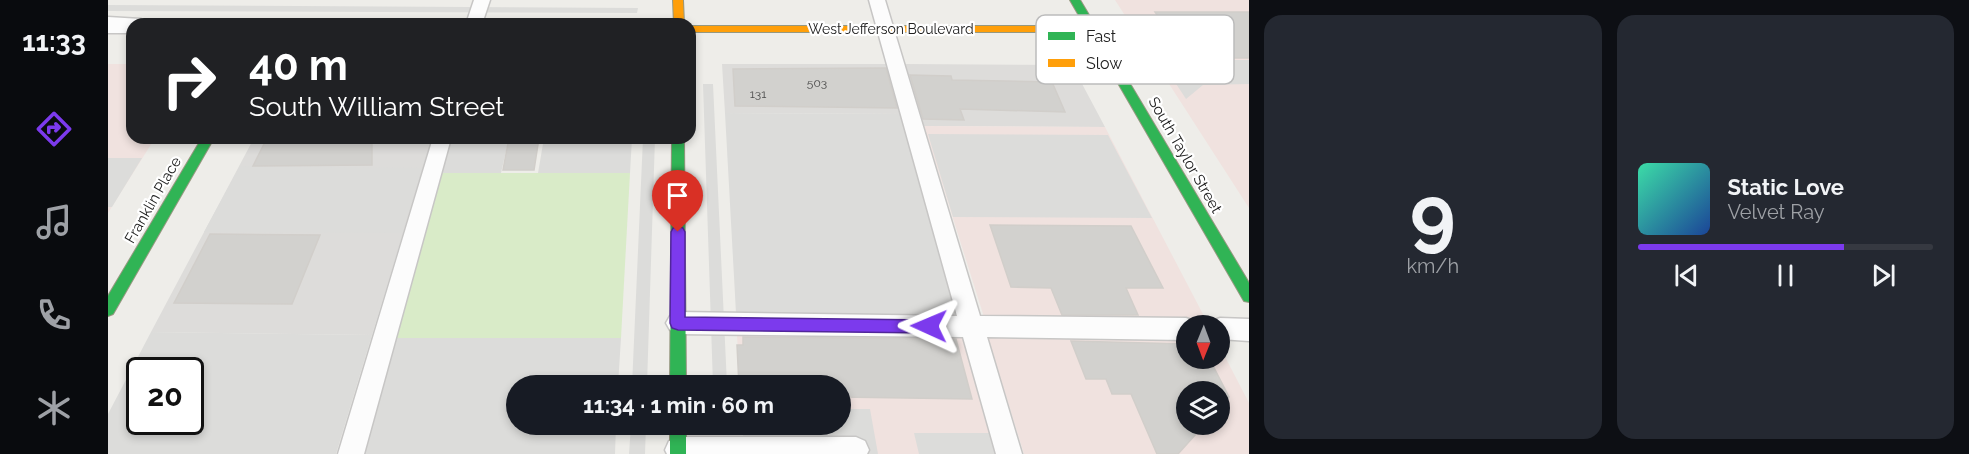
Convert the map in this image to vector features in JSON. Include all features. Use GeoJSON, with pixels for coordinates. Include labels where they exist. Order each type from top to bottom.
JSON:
{"type":"FeatureCollection","features":[{"type":"Feature","properties":{"kind":"street"},"geometry":{"type":"LineString","coordinates":[[678,0],[679,18]]}},
{"type":"Feature","properties":{"kind":"street","name":"South Taylor Street"},"geometry":{"type":"LineString","coordinates":[[1075,0],[1084,15]]}},
{"type":"Feature","properties":{"kind":"street"},"geometry":{"type":"LineString","coordinates":[[108,25],[126,25]]}},
{"type":"Feature","properties":{"kind":"street","name":"West Jefferson Boulevard"},"geometry":{"type":"LineString","coordinates":[[696,29],[1036,29]]}},
{"type":"Feature","properties":{"kind":"street","name":"South Taylor Street"},"geometry":{"type":"LineString","coordinates":[[1124,84],[1249,296]]}},
{"type":"Feature","properties":{"kind":"street","name":"Franklin Place"},"geometry":{"type":"LineString","coordinates":[[108,309],[204,144]]}},
{"type":"Feature","properties":{"kind":"street"},"geometry":{"type":"LineString","coordinates":[[678,144],[678,375]]}},
{"type":"Feature","properties":{"kind":"lane"},"geometry":{"type":"LineString","coordinates":[[476,18],[482,0]]}},
{"type":"Feature","properties":{"kind":"lane"},"geometry":{"type":"LineString","coordinates":[[877,0],[1009,454]]}},
{"type":"Feature","properties":{"kind":"lane"},"geometry":{"type":"LineString","coordinates":[[351,454],[440,144]]}},
{"type":"Feature","properties":{"kind":"lane"},"geometry":{"type":"LineString","coordinates":[[678,323],[1176,329]]}},
{"type":"Feature","properties":{"kind":"lane"},"geometry":{"type":"LineString","coordinates":[[1230,329],[1249,330]]}},
{"type":"Feature","properties":{"kind":"lane"},"geometry":{"type":"LineString","coordinates":[[678,443],[856,450]]}},
{"type":"Feature","properties":{"kind":"shaded area"},"geometry":{"type":"Polygon","coordinates":[[[1115,0],[1249,0],[1249,208],[1169,84],[1234,84],[1234,15],[1125,15],[1115,0]]]}},
{"type":"Feature","properties":{"kind":"shaded area"},"geometry":{"type":"Polygon","coordinates":[[[108,5],[638,8],[637,13],[108,11],[108,5]]]}},
{"type":"Feature","properties":{"kind":"shaded area"},"geometry":{"type":"Polygon","coordinates":[[[1234,60],[1249,60],[1249,84],[1203,85],[1186,99],[1176,84],[1234,84],[1234,60]]]}},
{"type":"Feature","properties":{"kind":"shaded area"},"geometry":{"type":"Polygon","coordinates":[[[108,64],[126,64],[126,144],[151,144],[108,213],[108,64]]]}},
{"type":"Feature","properties":{"kind":"shaded area"},"geometry":{"type":"Polygon","coordinates":[[[722,64],[889,64],[903,114],[725,113],[722,64]]]}},
{"type":"Feature","properties":{"kind":"shaded area"},"geometry":{"type":"Polygon","coordinates":[[[905,64],[1036,65],[1036,84],[1082,84],[1105,127],[924,126],[905,64]]]}},
{"type":"Feature","properties":{"kind":"shaded area"},"geometry":{"type":"Polygon","coordinates":[[[703,84],[713,84],[727,375],[713,375],[703,84]]]}},
{"type":"Feature","properties":{"kind":"shaded area"},"geometry":{"type":"Polygon","coordinates":[[[725,113],[903,114],[958,315],[736,313],[725,113]]]}},
{"type":"Feature","properties":{"kind":"shaded area"},"geometry":{"type":"Polygon","coordinates":[[[924,126],[1105,127],[1203,315],[1176,315],[1176,318],[984,317],[924,126]]]}},
{"type":"Feature","properties":{"kind":"shaded area"},"geometry":{"type":"Polygon","coordinates":[[[928,134],[1108,135],[1152,218],[953,217],[928,134]]]}},
{"type":"Feature","properties":{"kind":"shaded area"},"geometry":{"type":"Polygon","coordinates":[[[251,144],[430,144],[372,335],[151,332],[251,144]]]}},
{"type":"Feature","properties":{"kind":"shaded area"},"geometry":{"type":"Polygon","coordinates":[[[448,144],[508,144],[501,173],[440,173],[448,144]]]}},
{"type":"Feature","properties":{"kind":"shaded area"},"geometry":{"type":"Polygon","coordinates":[[[543,144],[632,144],[630,173],[538,173],[543,144]]]}},
{"type":"Feature","properties":{"kind":"shaded area"},"geometry":{"type":"Polygon","coordinates":[[[643,144],[655,144],[647,375],[632,375],[643,144]]]}},
{"type":"Feature","properties":{"kind":"shaded area"},"geometry":{"type":"Polygon","coordinates":[[[108,158],[142,158],[112,207],[108,207],[108,158]]]}},
{"type":"Feature","properties":{"kind":"shaded area"},"geometry":{"type":"Polygon","coordinates":[[[240,166],[422,168],[402,233],[204,232],[240,166]]]}},
{"type":"Feature","properties":{"kind":"shaded area"},"geometry":{"type":"Polygon","coordinates":[[[151,332],[372,335],[336,454],[108,454],[108,414],[126,380],[126,435],[204,435],[204,357],[138,357],[151,332]]]}},
{"type":"Feature","properties":{"kind":"shaded area"},"geometry":{"type":"Polygon","coordinates":[[[737,336],[964,337],[997,454],[745,454],[743,435],[851,435],[851,375],[739,375],[737,336]]]}},
{"type":"Feature","properties":{"kind":"shaded area"},"geometry":{"type":"Polygon","coordinates":[[[394,338],[621,338],[619,375],[506,375],[506,435],[616,435],[615,454],[362,454],[394,338]]]}},
{"type":"Feature","properties":{"kind":"shaded area"},"geometry":{"type":"Polygon","coordinates":[[[988,338],[1176,339],[1176,369],[1230,369],[1230,366],[1249,403],[1249,454],[1024,454],[988,338]]]}},
{"type":"Feature","properties":{"kind":"shaded area"},"geometry":{"type":"Polygon","coordinates":[[[851,409],[870,409],[878,454],[745,454],[743,435],[851,435],[851,409]]]}},
{"type":"Feature","properties":{"kind":"shaded area"},"geometry":{"type":"Polygon","coordinates":[[[914,433],[991,433],[997,454],[919,454],[914,433]]]}},
{"type":"Feature","properties":{"kind":"shaded area"},"geometry":{"type":"Polygon","coordinates":[[[630,435],[646,435],[645,454],[629,454],[630,435]]]}},
{"type":"Feature","properties":{"kind":"green space"},"geometry":{"type":"Polygon","coordinates":[[[440,173],[630,173],[621,338],[394,338],[440,173]]]}},
{"type":"Feature","properties":{"kind":"building"},"geometry":{"type":"Polygon","coordinates":[[[1155,12],[1249,12],[1249,58],[1234,58],[1234,15],[1157,15],[1155,12]]]}},
{"type":"Feature","properties":{"kind":"building"},"geometry":{"type":"Polygon","coordinates":[[[886,68],[897,108],[735,106],[733,69],[886,68]]]}},
{"type":"Feature","properties":{"kind":"building"},"geometry":{"type":"Polygon","coordinates":[[[910,75],[951,76],[952,80],[1053,84],[1065,112],[960,109],[964,120],[923,119],[910,75]]]}},
{"type":"Feature","properties":{"kind":"building"},"geometry":{"type":"Polygon","coordinates":[[[264,144],[372,144],[372,165],[253,166],[264,144]]]}},
{"type":"Feature","properties":{"kind":"building"},"geometry":{"type":"Polygon","coordinates":[[[508,144],[538,144],[534,170],[503,170],[508,144]]]}},
{"type":"Feature","properties":{"kind":"building"},"geometry":{"type":"Polygon","coordinates":[[[990,225],[1131,226],[1163,288],[1126,288],[1138,315],[1062,315],[1051,288],[1011,287],[990,225]]]}},
{"type":"Feature","properties":{"kind":"building"},"geometry":{"type":"Polygon","coordinates":[[[210,234],[320,235],[292,304],[174,303],[210,234]]]}},
{"type":"Feature","properties":{"kind":"building"},"geometry":{"type":"Polygon","coordinates":[[[743,337],[956,339],[972,399],[851,397],[851,375],[738,375],[737,345],[743,345],[743,337]]]}},
{"type":"Feature","properties":{"kind":"building"},"geometry":{"type":"Polygon","coordinates":[[[1071,341],[1176,344],[1176,369],[1215,369],[1221,381],[1176,381],[1176,435],[1195,435],[1178,454],[1157,454],[1131,394],[1112,394],[1106,379],[1086,379],[1071,341]]]}},
{"type":"Feature","properties":{"kind":"traffic: fast"},"geometry":{"type":"LineString","coordinates":[[1075,0],[1084,15]]}},
{"type":"Feature","properties":{"kind":"traffic: fast"},"geometry":{"type":"LineString","coordinates":[[1124,84],[1249,296]]}},
{"type":"Feature","properties":{"kind":"traffic: fast"},"geometry":{"type":"LineString","coordinates":[[108,309],[204,144]]}},
{"type":"Feature","properties":{"kind":"traffic: fast"},"geometry":{"type":"LineString","coordinates":[[678,144],[678,375]]}},
{"type":"Feature","properties":{"kind":"traffic: fast"},"geometry":{"type":"LineString","coordinates":[[678,435],[678,454]]}},
{"type":"Feature","properties":{"kind":"traffic: slow"},"geometry":{"type":"LineString","coordinates":[[678,0],[679,18]]}},
{"type":"Feature","properties":{"kind":"traffic: slow"},"geometry":{"type":"LineString","coordinates":[[696,29],[1036,29]]}},
{"type":"Feature","properties":{"kind":"route"},"geometry":{"type":"LineString","coordinates":[[678,232],[678,323],[929,326]]}}]}
